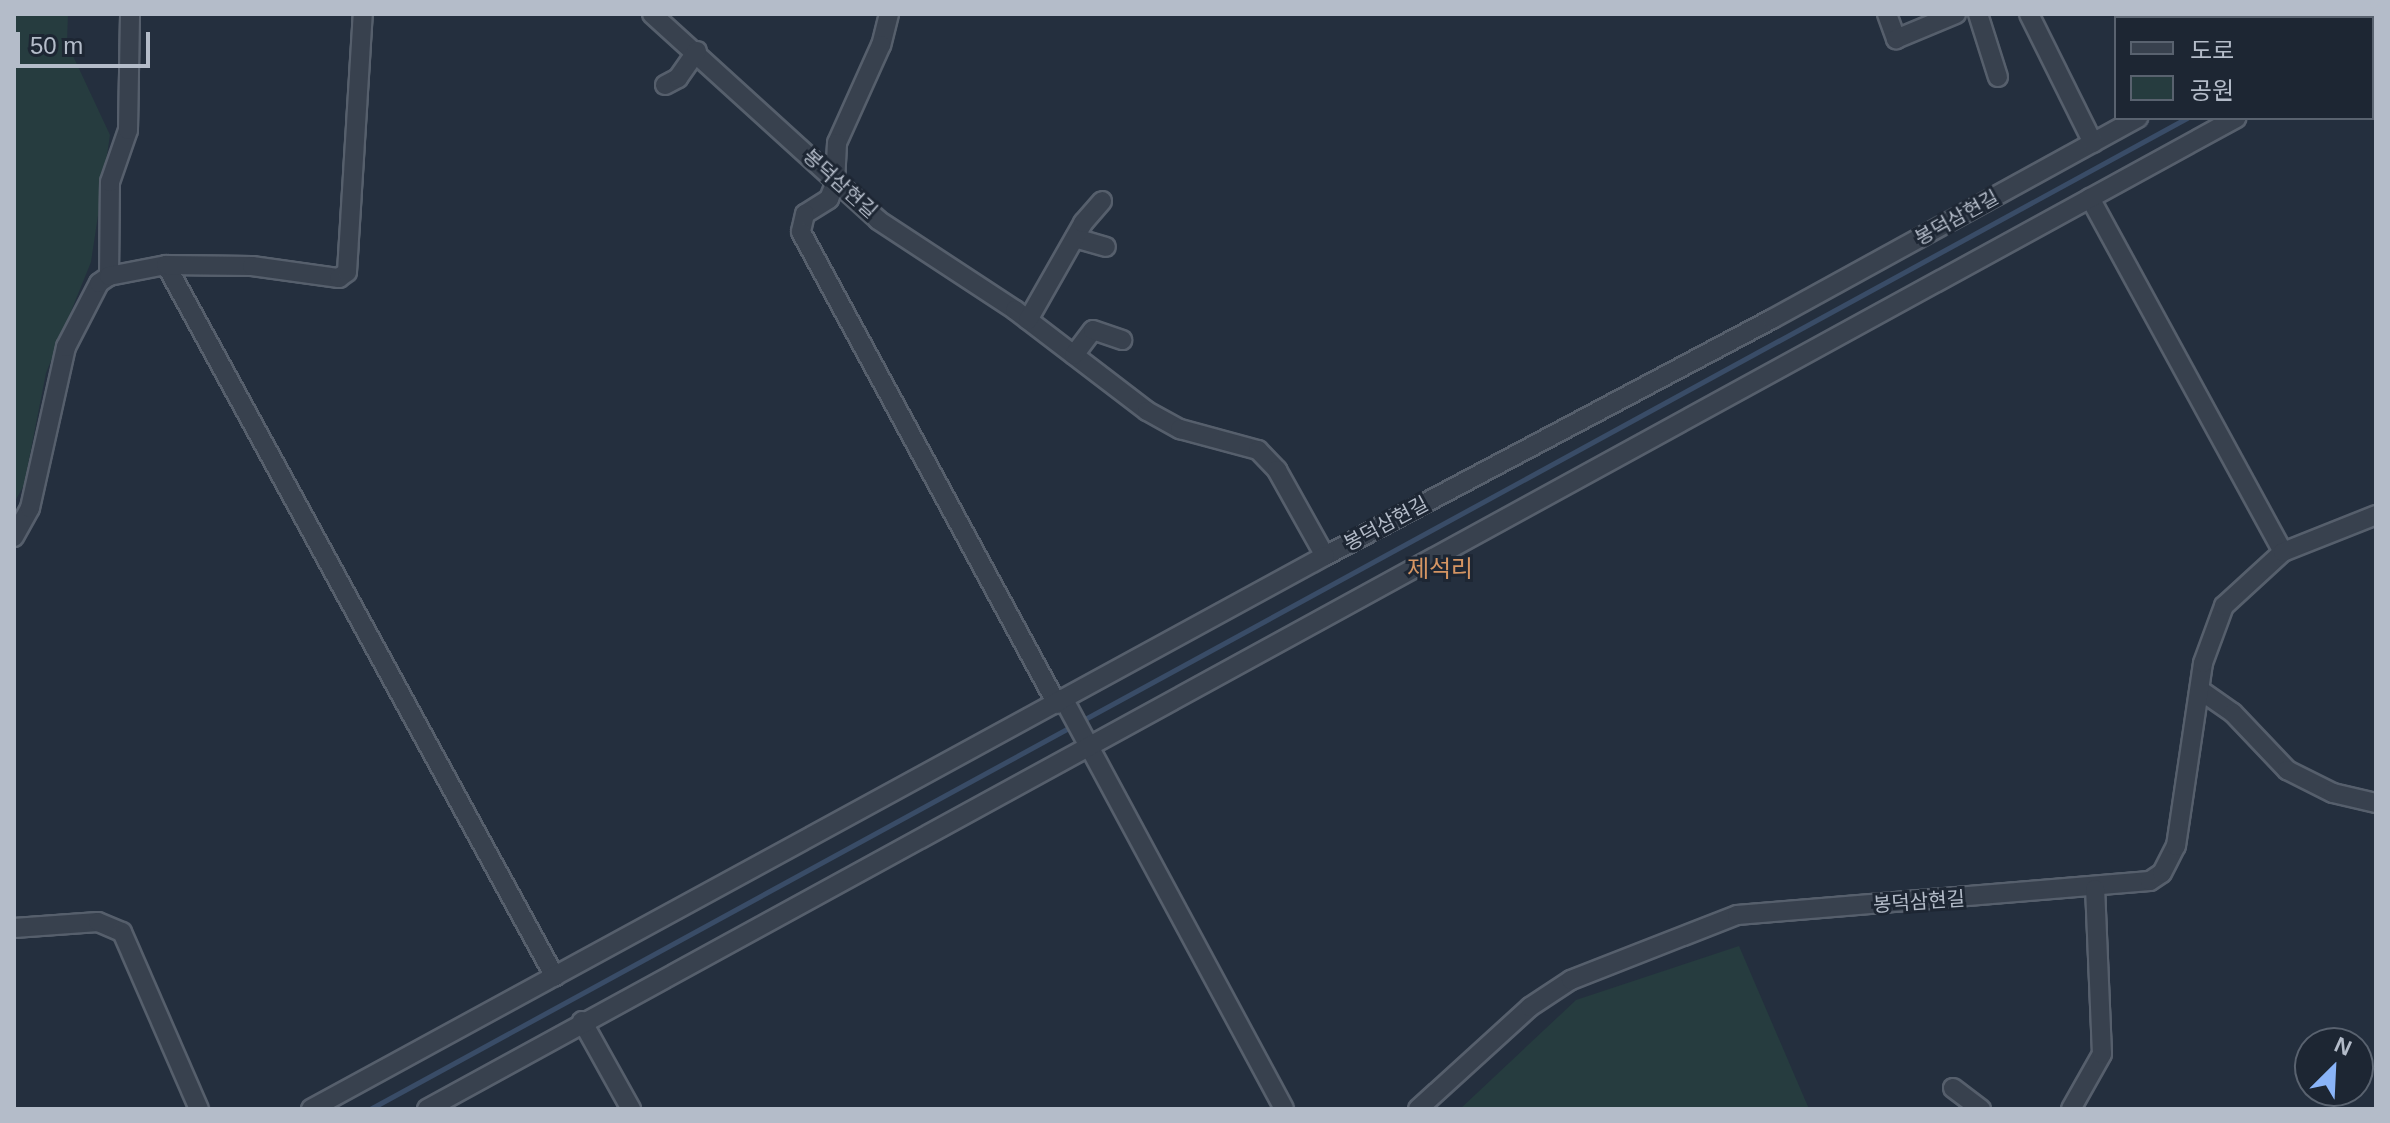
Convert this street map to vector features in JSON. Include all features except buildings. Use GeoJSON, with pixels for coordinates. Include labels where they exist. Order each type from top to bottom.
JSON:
{"type":"FeatureCollection","features":[{"type":"Feature","properties":{"kind":"street"},"geometry":{"type":"LineString","coordinates":[[109,276],[110,182],[128,130],[130,14]]}},
{"type":"Feature","properties":{"kind":"street"},"geometry":{"type":"LineString","coordinates":[[14,537],[30,508],[66,347],[91,292],[109,276],[166,265],[252,266],[339,278],[347,272],[363,14]]}},
{"type":"Feature","properties":{"kind":"street","name":"봉덕삼현길"},"geometry":{"type":"LineString","coordinates":[[652,14],[697,51],[835,184],[1028,320],[1147,411],[1180,429],[1258,450],[1277,470],[1325,556],[2134,120]]}},
{"type":"Feature","properties":{"kind":"street"},"geometry":{"type":"LineString","coordinates":[[889,14],[877,56],[837,143],[835,184],[829,199],[805,214],[801,232],[1064,706],[1087,741],[1284,1109]]}},
{"type":"Feature","properties":{"kind":"street"},"geometry":{"type":"LineString","coordinates":[[1887,14],[1896,39],[1956,14]]}},
{"type":"Feature","properties":{"kind":"street"},"geometry":{"type":"LineString","coordinates":[[1978,14],[1998,77]]}},
{"type":"Feature","properties":{"kind":"street"},"geometry":{"type":"LineString","coordinates":[[2029,14],[2093,143]]}},
{"type":"Feature","properties":{"kind":"street"},"geometry":{"type":"LineString","coordinates":[[665,85],[678,78],[697,51]]}},
{"type":"Feature","properties":{"kind":"street"},"geometry":{"type":"LineString","coordinates":[[427,1109],[1087,741],[2232,120]]}},
{"type":"Feature","properties":{"kind":"street"},"geometry":{"type":"LineString","coordinates":[[2090,198],[2283,552]]}},
{"type":"Feature","properties":{"kind":"street"},"geometry":{"type":"LineString","coordinates":[[1028,320],[1075,238],[1102,201]]}},
{"type":"Feature","properties":{"kind":"street"},"geometry":{"type":"LineString","coordinates":[[1075,238],[1106,247]]}},
{"type":"Feature","properties":{"kind":"street"},"geometry":{"type":"LineString","coordinates":[[166,265],[555,977]]}},
{"type":"Feature","properties":{"kind":"street"},"geometry":{"type":"LineString","coordinates":[[1074,355],[1093,330],[1122,340]]}},
{"type":"Feature","properties":{"kind":"street","name":"봉덕삼현길"},"geometry":{"type":"LineString","coordinates":[[1418,1109],[1530,1007],[1571,980],[1737,915],[2095,889],[2150,881],[2170,862],[2194,750],[2208,642],[2224,606],[2283,552],[2376,515]]}},
{"type":"Feature","properties":{"kind":"street"},"geometry":{"type":"LineString","coordinates":[[311,1109],[1064,706],[1325,556]]}},
{"type":"Feature","properties":{"kind":"street"},"geometry":{"type":"LineString","coordinates":[[2200,690],[2233,713],[2287,770],[2333,793],[2376,803]]}},
{"type":"Feature","properties":{"kind":"street"},"geometry":{"type":"LineString","coordinates":[[2071,1109],[2102,1054],[2095,889]]}},
{"type":"Feature","properties":{"kind":"street"},"geometry":{"type":"LineString","coordinates":[[14,928],[98,922],[122,932],[199,1109]]}},
{"type":"Feature","properties":{"kind":"street"},"geometry":{"type":"LineString","coordinates":[[582,1021],[631,1109]]}},
{"type":"Feature","properties":{"kind":"street"},"geometry":{"type":"LineString","coordinates":[[1953,1088],[1981,1109]]}},
{"type":"Feature","properties":{"kind":"green space"},"geometry":{"type":"Polygon","coordinates":[[[14,14],[68,14],[67,43],[110,135],[91,262],[46,373],[24,485],[14,503],[14,14]]]}},
{"type":"Feature","properties":{"kind":"green space"},"geometry":{"type":"Polygon","coordinates":[[[1739,946],[1809,1109],[1460,1109],[1576,1000],[1739,946]]]}},
{"type":"Feature","properties":{"kind":"waterway"},"geometry":{"type":"LineString","coordinates":[[370,1109],[2183,120]]}},
{"type":"Feature","properties":{"kind":"district","name":"제석리"},"geometry":{"type":"Point","coordinates":[1440,569]}}]}
